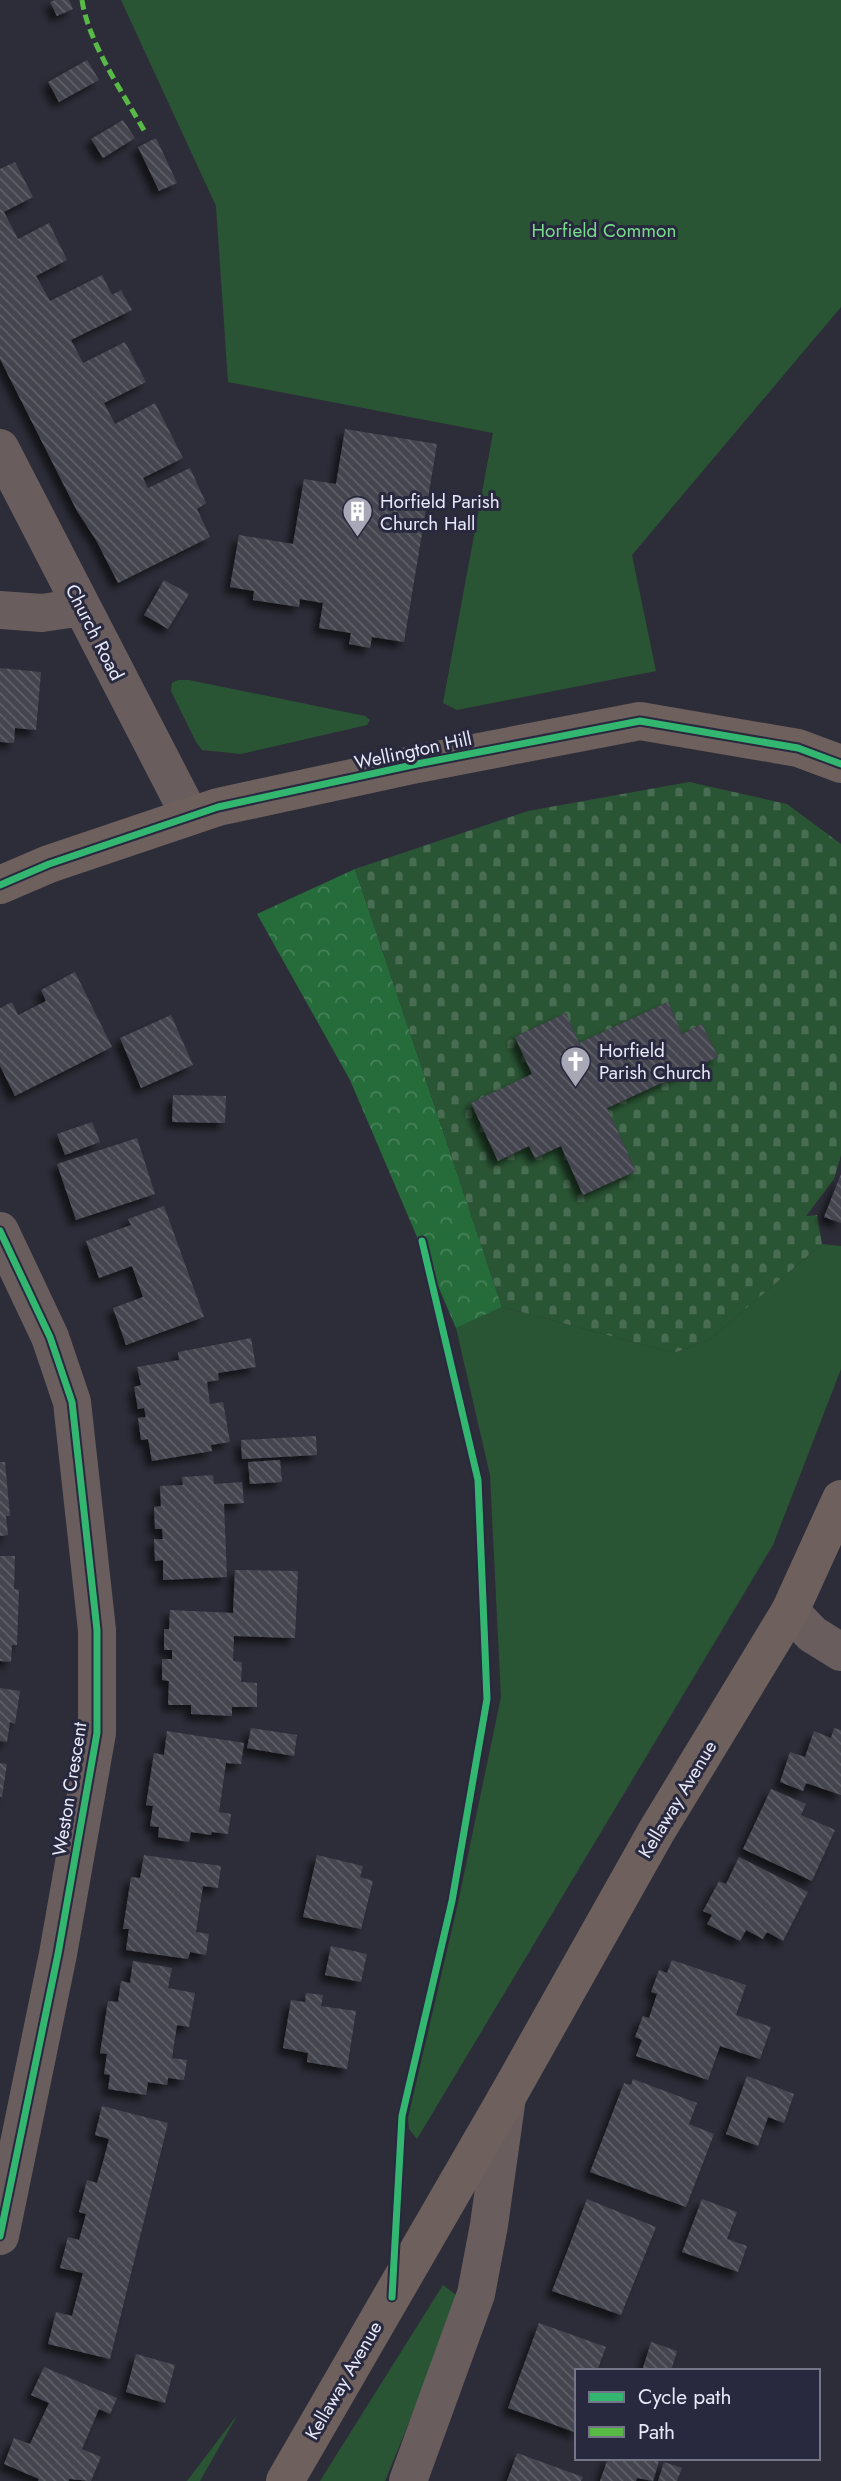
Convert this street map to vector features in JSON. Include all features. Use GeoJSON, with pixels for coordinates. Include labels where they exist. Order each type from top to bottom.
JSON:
{"type":"FeatureCollection","features":[{"type":"Feature","properties":{"kind":"main road","name":"Wellington Hill"},"geometry":{"type":"LineString","coordinates":[[0,885],[49,864],[218,807],[417,764],[640,721],[797,748],[841,764]]}},
{"type":"Feature","properties":{"kind":"main road","name":"Kellaway Avenue"},"geometry":{"type":"LineString","coordinates":[[285,2481],[507,2097],[656,1832],[790,1611],[841,1499]]}},
{"type":"Feature","properties":{"kind":"street","name":"Church Road"},"geometry":{"type":"LineString","coordinates":[[0,448],[190,816]]}},
{"type":"Feature","properties":{"kind":"street"},"geometry":{"type":"LineString","coordinates":[[0,610],[42,614],[82,607]]}},
{"type":"Feature","properties":{"kind":"street","name":"Weston Crescent"},"geometry":{"type":"LineString","coordinates":[[0,1231],[50,1337],[72,1402],[97,1630],[97,1733],[58,1954],[0,2236]]}},
{"type":"Feature","properties":{"kind":"street"},"geometry":{"type":"LineString","coordinates":[[790,1611],[812,1634],[841,1652]]}},
{"type":"Feature","properties":{"kind":"street","name":"Kellaway Avenue"},"geometry":{"type":"LineString","coordinates":[[408,2481],[476,2294],[489,2225],[507,2097]]}},
{"type":"Feature","properties":{"kind":"green space","name":"Horfield Common"},"geometry":{"type":"Polygon","coordinates":[[[121,0],[841,0],[841,307],[632,555],[656,671],[457,710],[443,703],[493,433],[228,382],[216,206],[121,0]]]}},
{"type":"Feature","properties":{"kind":"green space"},"geometry":{"type":"Polygon","coordinates":[[[178,680],[365,716],[370,720],[367,725],[241,754],[202,750],[171,691],[172,683],[178,680]]]}},
{"type":"Feature","properties":{"kind":"green space"},"geometry":{"type":"Polygon","coordinates":[[[689,782],[787,804],[841,844],[841,1155],[834,1179],[806,1216],[817,1215],[822,1244],[709,1340],[674,1353],[502,1307],[355,869],[528,811],[689,782]],[[668,1002],[579,1043],[566,1013],[515,1037],[532,1074],[471,1103],[498,1161],[529,1146],[535,1158],[561,1146],[583,1195],[636,1171],[607,1108],[718,1057],[702,1024],[682,1034],[668,1002]]]}},
{"type":"Feature","properties":{"kind":"green space"},"geometry":{"type":"Polygon","coordinates":[[[355,869],[502,1307],[456,1328],[350,1080],[257,914],[355,869]]]}},
{"type":"Feature","properties":{"kind":"green space"},"geometry":{"type":"Polygon","coordinates":[[[822,1244],[841,1246],[841,1369],[773,1545],[417,2139],[409,2129],[408,2118],[458,1903],[501,1697],[490,1475],[456,1328],[502,1307],[674,1353],[709,1340],[822,1244]]]}},
{"type":"Feature","properties":{"kind":"green space"},"geometry":{"type":"Polygon","coordinates":[[[443,2285],[460,2298],[385,2481],[320,2481],[443,2285]]]}},
{"type":"Feature","properties":{"kind":"green space"},"geometry":{"type":"Polygon","coordinates":[[[238,2414],[200,2481],[187,2481],[238,2414]]]}},
{"type":"Feature","properties":{"kind":"building"},"geometry":{"type":"Polygon","coordinates":[[[69,0],[73,9],[57,16],[50,2],[69,0]]]}},
{"type":"Feature","properties":{"kind":"building"},"geometry":{"type":"Polygon","coordinates":[[[87,60],[99,80],[59,102],[48,82],[87,60]]]}},
{"type":"Feature","properties":{"kind":"building"},"geometry":{"type":"Polygon","coordinates":[[[123,120],[135,138],[103,158],[91,139],[123,120]]]}},
{"type":"Feature","properties":{"kind":"building"},"geometry":{"type":"Polygon","coordinates":[[[156,138],[177,183],[159,191],[138,147],[156,138]]]}},
{"type":"Feature","properties":{"kind":"building"},"geometry":{"type":"Polygon","coordinates":[[[15,162],[33,197],[4,212],[18,239],[49,223],[67,260],[36,276],[50,301],[102,275],[112,295],[121,290],[132,310],[71,340],[83,363],[125,342],[146,382],[104,403],[115,424],[155,403],[183,458],[143,478],[148,488],[190,468],[206,503],[197,509],[210,537],[118,583],[96,540],[77,511],[0,359],[0,169],[15,162]]]}},
{"type":"Feature","properties":{"kind":"building","name":"Horfield Parish Church Hall"},"geometry":{"type":"Polygon","coordinates":[[[345,429],[437,444],[404,642],[372,637],[370,648],[349,644],[351,633],[319,628],[323,603],[300,599],[299,607],[253,600],[254,591],[230,587],[239,535],[293,544],[304,479],[336,484],[345,429]]]}},
{"type":"Feature","properties":{"kind":"building"},"geometry":{"type":"Polygon","coordinates":[[[164,580],[189,594],[168,629],[144,615],[164,580]]]}},
{"type":"Feature","properties":{"kind":"building"},"geometry":{"type":"Polygon","coordinates":[[[0,668],[41,672],[36,730],[15,728],[14,743],[0,742],[0,668]]]}},
{"type":"Feature","properties":{"kind":"building"},"geometry":{"type":"Polygon","coordinates":[[[75,972],[112,1047],[15,1096],[0,1066],[0,1008],[12,1002],[18,1015],[46,1001],[41,990],[75,972]]]}},
{"type":"Feature","properties":{"kind":"building","name":"Horfield Parish Church"},"geometry":{"type":"Polygon","coordinates":[[[668,1002],[682,1034],[702,1024],[718,1057],[607,1108],[636,1171],[583,1195],[561,1146],[535,1158],[529,1146],[498,1161],[471,1103],[532,1074],[515,1037],[566,1013],[579,1043],[668,1002]]]}},
{"type":"Feature","properties":{"kind":"building"},"geometry":{"type":"Polygon","coordinates":[[[171,1015],[193,1065],[141,1088],[120,1038],[171,1015]]]}},
{"type":"Feature","properties":{"kind":"building"},"geometry":{"type":"Polygon","coordinates":[[[173,1095],[226,1096],[225,1123],[172,1122],[173,1095]]]}},
{"type":"Feature","properties":{"kind":"building"},"geometry":{"type":"Polygon","coordinates":[[[92,1122],[100,1142],[65,1155],[57,1134],[92,1122]]]}},
{"type":"Feature","properties":{"kind":"building"},"geometry":{"type":"Polygon","coordinates":[[[137,1138],[155,1194],[76,1220],[57,1164],[137,1138]]]}},
{"type":"Feature","properties":{"kind":"building"},"geometry":{"type":"Polygon","coordinates":[[[841,1174],[841,1223],[824,1217],[841,1174]]]}},
{"type":"Feature","properties":{"kind":"building"},"geometry":{"type":"Polygon","coordinates":[[[164,1206],[204,1317],[126,1345],[113,1308],[143,1297],[132,1266],[99,1278],[86,1241],[131,1225],[128,1219],[164,1206]]]}},
{"type":"Feature","properties":{"kind":"building"},"geometry":{"type":"Polygon","coordinates":[[[251,1338],[256,1367],[218,1373],[219,1380],[207,1382],[210,1404],[223,1402],[230,1442],[211,1445],[212,1451],[152,1461],[148,1439],[141,1440],[138,1418],[146,1417],[144,1408],[138,1409],[134,1387],[141,1385],[137,1367],[179,1360],[178,1352],[251,1338]]]}},
{"type":"Feature","properties":{"kind":"building"},"geometry":{"type":"Polygon","coordinates":[[[316,1436],[317,1455],[242,1459],[241,1440],[316,1436]]]}},
{"type":"Feature","properties":{"kind":"building"},"geometry":{"type":"Polygon","coordinates":[[[280,1460],[282,1482],[250,1484],[248,1462],[280,1460]]]}},
{"type":"Feature","properties":{"kind":"building"},"geometry":{"type":"Polygon","coordinates":[[[0,1462],[5,1462],[10,1516],[6,1516],[8,1535],[0,1536],[0,1462]]]}},
{"type":"Feature","properties":{"kind":"building"},"geometry":{"type":"Polygon","coordinates":[[[213,1475],[214,1484],[242,1482],[244,1503],[224,1504],[227,1577],[163,1580],[163,1560],[155,1561],[154,1539],[163,1539],[162,1529],[155,1529],[154,1507],[161,1506],[160,1486],[183,1485],[182,1477],[213,1475]]]}},
{"type":"Feature","properties":{"kind":"building"},"geometry":{"type":"Polygon","coordinates":[[[0,1556],[15,1556],[14,1589],[19,1590],[17,1645],[12,1645],[11,1662],[0,1661],[0,1556]]]}},
{"type":"Feature","properties":{"kind":"building"},"geometry":{"type":"Polygon","coordinates":[[[235,1570],[298,1571],[295,1638],[234,1636],[233,1661],[242,1662],[241,1682],[257,1683],[257,1707],[232,1707],[232,1716],[191,1714],[191,1705],[168,1705],[169,1681],[162,1680],[162,1659],[172,1659],[172,1650],[164,1650],[164,1629],[169,1629],[170,1610],[233,1613],[235,1570]]]}},
{"type":"Feature","properties":{"kind":"building"},"geometry":{"type":"Polygon","coordinates":[[[0,1688],[20,1691],[15,1724],[10,1722],[7,1742],[0,1741],[0,1688]]]}},
{"type":"Feature","properties":{"kind":"building"},"geometry":{"type":"Polygon","coordinates":[[[251,1728],[297,1735],[294,1756],[247,1748],[251,1728]]]}},
{"type":"Feature","properties":{"kind":"building"},"geometry":{"type":"Polygon","coordinates":[[[834,1728],[841,1730],[841,1795],[806,1783],[803,1791],[780,1782],[790,1752],[805,1757],[814,1731],[831,1738],[834,1728]]]}},
{"type":"Feature","properties":{"kind":"building"},"geometry":{"type":"Polygon","coordinates":[[[167,1731],[244,1743],[241,1764],[226,1763],[219,1812],[231,1814],[228,1834],[191,1832],[189,1842],[158,1837],[159,1827],[150,1826],[153,1806],[146,1805],[154,1753],[164,1755],[167,1731]]]}},
{"type":"Feature","properties":{"kind":"building"},"geometry":{"type":"Polygon","coordinates":[[[0,1763],[7,1764],[2,1797],[0,1796],[0,1763]]]}},
{"type":"Feature","properties":{"kind":"building"},"geometry":{"type":"Polygon","coordinates":[[[771,1789],[806,1804],[801,1815],[835,1830],[812,1881],[743,1849],[771,1789]]]}},
{"type":"Feature","properties":{"kind":"building"},"geometry":{"type":"Polygon","coordinates":[[[144,1855],[221,1866],[218,1888],[203,1886],[196,1932],[209,1934],[206,1955],[190,1952],[188,1959],[126,1950],[129,1929],[123,1929],[131,1877],[140,1878],[144,1855]]]}},
{"type":"Feature","properties":{"kind":"building"},"geometry":{"type":"Polygon","coordinates":[[[317,1855],[363,1866],[360,1877],[373,1881],[361,1929],[303,1917],[317,1855]]]}},
{"type":"Feature","properties":{"kind":"building"},"geometry":{"type":"Polygon","coordinates":[[[739,1857],[808,1892],[783,1941],[767,1932],[763,1939],[746,1930],[740,1941],[707,1924],[712,1915],[703,1911],[719,1881],[726,1884],[739,1857]]]}},
{"type":"Feature","properties":{"kind":"building"},"geometry":{"type":"Polygon","coordinates":[[[331,1946],[367,1954],[361,1982],[325,1975],[331,1946]]]}},
{"type":"Feature","properties":{"kind":"building"},"geometry":{"type":"Polygon","coordinates":[[[672,1960],[746,1985],[736,2015],[771,2027],[760,2059],[720,2046],[708,2080],[636,2056],[642,2040],[635,2037],[643,2016],[649,2018],[657,1994],[651,1992],[659,1970],[667,1973],[672,1960]]]}},
{"type":"Feature","properties":{"kind":"building"},"geometry":{"type":"Polygon","coordinates":[[[133,1961],[172,1968],[168,1988],[195,1993],[189,2027],[177,2025],[172,2058],[187,2060],[184,2080],[168,2078],[167,2085],[148,2082],[146,2095],[108,2089],[110,2075],[104,2074],[107,2054],[100,2053],[108,2001],[118,2002],[121,1981],[130,1983],[133,1961]]]}},
{"type":"Feature","properties":{"kind":"building"},"geometry":{"type":"Polygon","coordinates":[[[306,1993],[323,1995],[321,2006],[356,2011],[347,2069],[307,2062],[308,2053],[283,2048],[291,2000],[305,2002],[306,1993]]]}},
{"type":"Feature","properties":{"kind":"building"},"geometry":{"type":"Polygon","coordinates":[[[747,2076],[794,2094],[784,2123],[768,2117],[758,2146],[726,2134],[747,2076]]]}},
{"type":"Feature","properties":{"kind":"building"},"geometry":{"type":"Polygon","coordinates":[[[633,2079],[697,2103],[689,2124],[714,2134],[686,2207],[590,2172],[624,2083],[631,2085],[633,2079]]]}},
{"type":"Feature","properties":{"kind":"building"},"geometry":{"type":"Polygon","coordinates":[[[102,2106],[168,2123],[110,2359],[48,2344],[56,2312],[72,2316],[83,2273],[60,2268],[68,2237],[79,2240],[86,2214],[79,2212],[87,2180],[97,2183],[109,2139],[95,2135],[102,2106]]]}},
{"type":"Feature","properties":{"kind":"building"},"geometry":{"type":"Polygon","coordinates":[[[587,2199],[656,2227],[621,2315],[552,2291],[587,2199]]]}},
{"type":"Feature","properties":{"kind":"building"},"geometry":{"type":"Polygon","coordinates":[[[702,2199],[737,2212],[727,2239],[747,2246],[738,2272],[682,2252],[702,2199]]]}},
{"type":"Feature","properties":{"kind":"building"},"geometry":{"type":"Polygon","coordinates":[[[539,2323],[606,2347],[598,2369],[575,2369],[575,2432],[508,2408],[539,2323]]]}},
{"type":"Feature","properties":{"kind":"building"},"geometry":{"type":"Polygon","coordinates":[[[651,2342],[677,2351],[672,2369],[643,2369],[651,2342]]]}},
{"type":"Feature","properties":{"kind":"building"},"geometry":{"type":"Polygon","coordinates":[[[136,2354],[175,2365],[165,2403],[126,2392],[136,2354]]]}},
{"type":"Feature","properties":{"kind":"building"},"geometry":{"type":"Polygon","coordinates":[[[44,2367],[117,2398],[110,2414],[99,2409],[82,2449],[101,2457],[91,2481],[38,2481],[39,2479],[4,2464],[14,2438],[30,2444],[49,2403],[31,2395],[44,2367]]]}},
{"type":"Feature","properties":{"kind":"building"},"geometry":{"type":"Polygon","coordinates":[[[517,2453],[583,2477],[581,2481],[507,2481],[517,2453]]]}},
{"type":"Feature","properties":{"kind":"building"},"geometry":{"type":"Polygon","coordinates":[[[607,2460],[659,2461],[653,2481],[637,2478],[636,2481],[600,2481],[607,2460]]]}},
{"type":"Feature","properties":{"kind":"building"},"geometry":{"type":"Polygon","coordinates":[[[664,2462],[682,2468],[677,2481],[658,2481],[664,2462]]]}},
{"type":"Feature","properties":{"kind":"marked path"},"geometry":{"type":"LineString","coordinates":[[82,0],[91,33],[99,50],[145,132]]}},
{"type":"Feature","properties":{"kind":"cycle path"},"geometry":{"type":"LineString","coordinates":[[0,885],[49,864],[218,807],[417,764],[640,721],[798,748],[841,764]]}},
{"type":"Feature","properties":{"kind":"cycle path"},"geometry":{"type":"LineString","coordinates":[[0,1231],[50,1337],[72,1402],[97,1630],[97,1733],[58,1954],[0,2236]]}},
{"type":"Feature","properties":{"kind":"cycle path"},"geometry":{"type":"LineString","coordinates":[[392,2297],[402,2116],[452,1901],[487,1699],[478,1480],[422,1241]]}},
{"type":"Feature","properties":{"kind":"place","name":"Horfield Parish Church Hall"},"geometry":{"type":"Point","coordinates":[357,539]}},
{"type":"Feature","properties":{"kind":"place","name":"Horfield Parish Church"},"geometry":{"type":"Point","coordinates":[576,1088]}}]}
